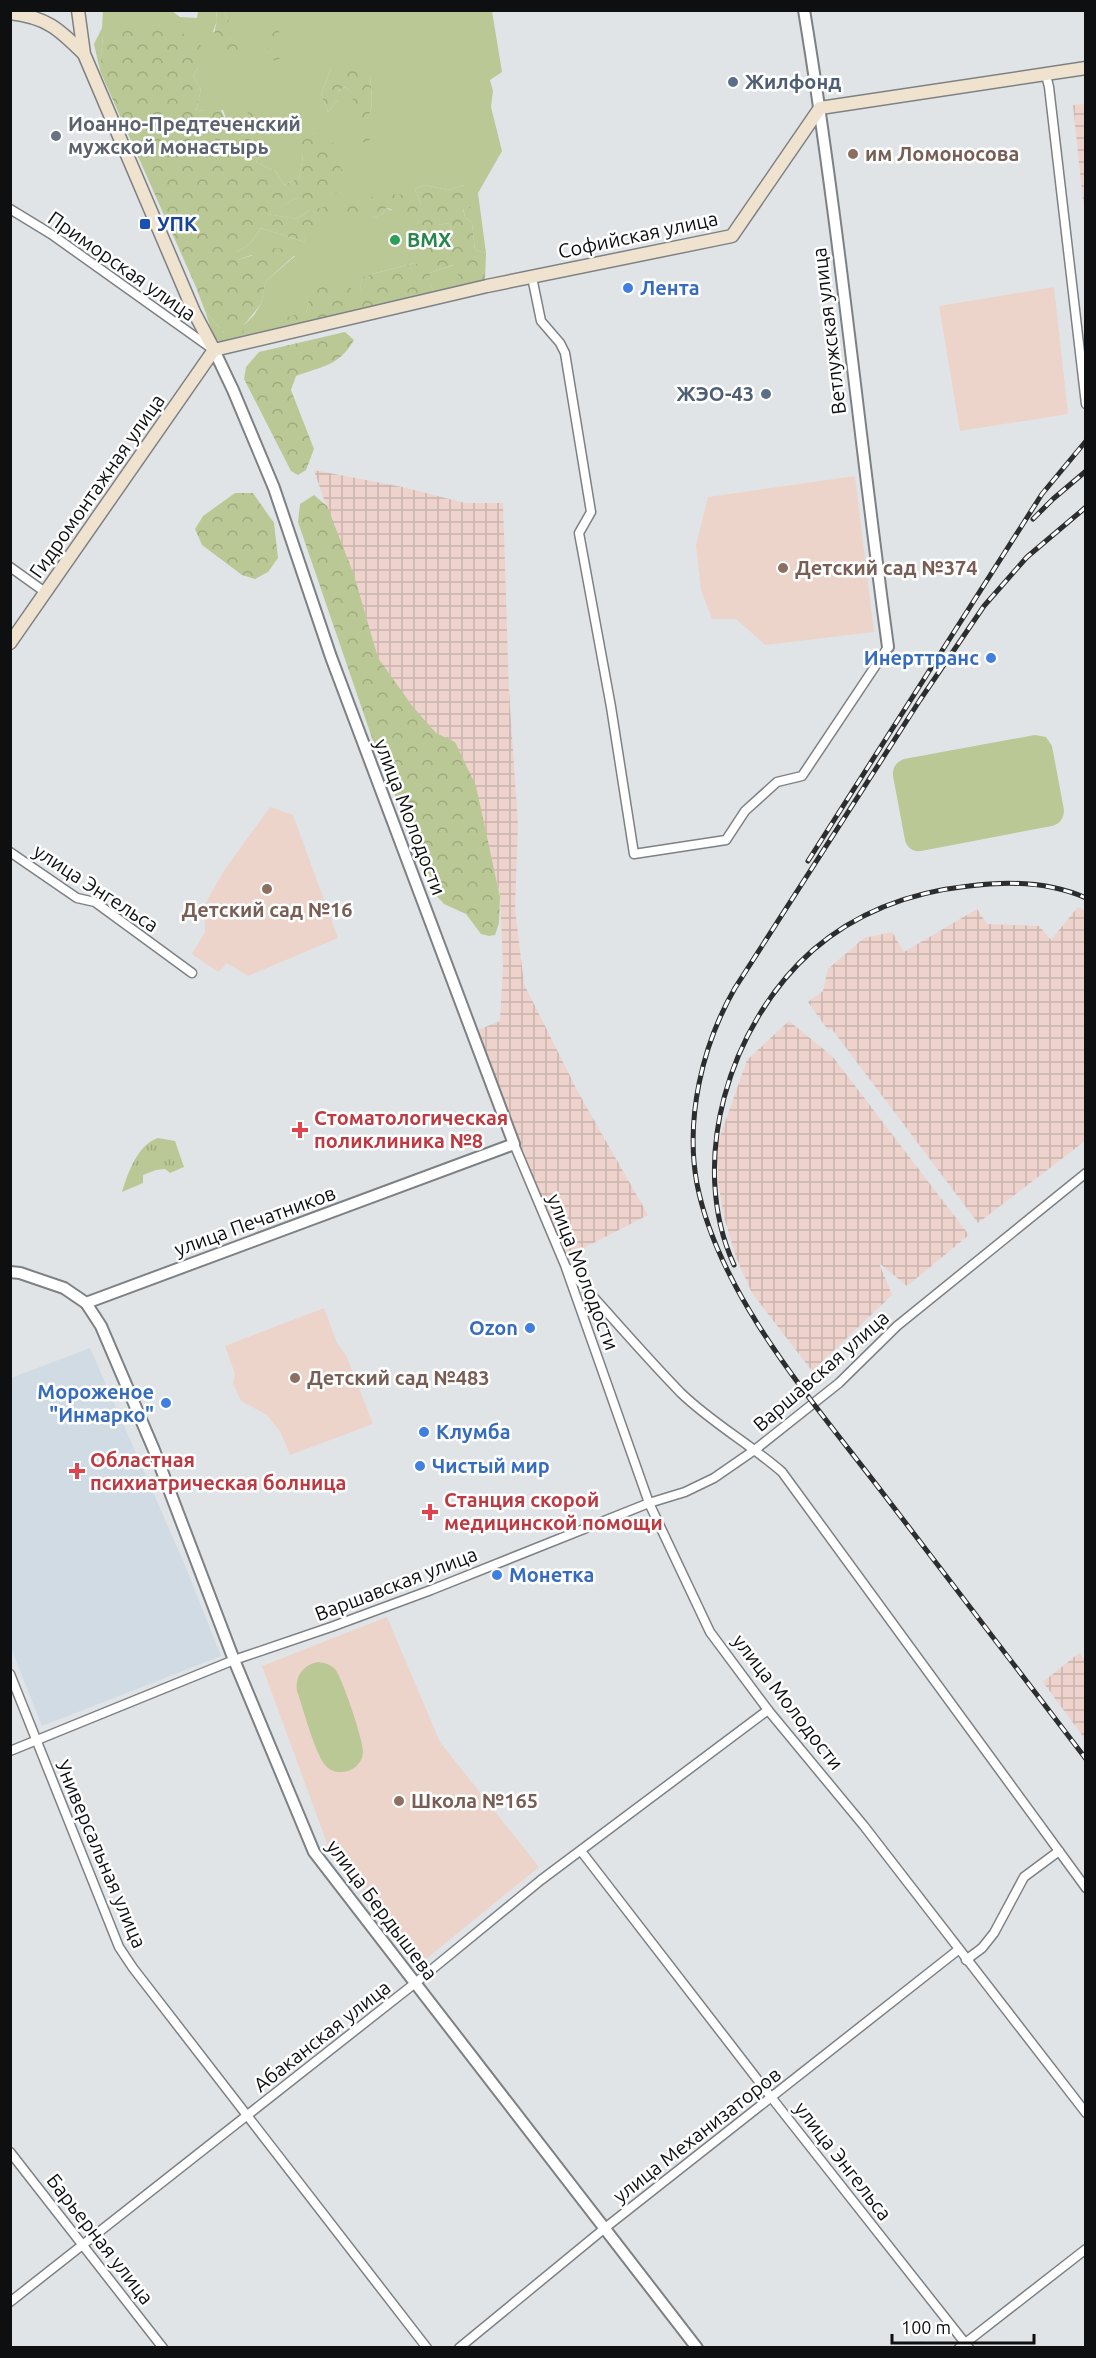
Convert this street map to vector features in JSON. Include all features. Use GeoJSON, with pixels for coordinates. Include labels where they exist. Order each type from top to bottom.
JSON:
{"type":"FeatureCollection","features":[{"type":"Feature","properties":{"kind":"main road"},"geometry":{"type":"LineString","coordinates":[[78,10],[84,54],[194,312],[214,350]]}},
{"type":"Feature","properties":{"kind":"main road"},"geometry":{"type":"LineString","coordinates":[[10,13],[27,15],[53,25],[84,54]]}},
{"type":"Feature","properties":{"kind":"main road"},"geometry":{"type":"LineString","coordinates":[[820,108],[1086,68]]}},
{"type":"Feature","properties":{"kind":"main road","name":"Софийская улица"},"geometry":{"type":"LineString","coordinates":[[214,350],[532,277],[732,236],[820,108]]}},
{"type":"Feature","properties":{"kind":"main road","name":"Гидромонтажная улица"},"geometry":{"type":"LineString","coordinates":[[10,643],[132,472],[214,350]]}},
{"type":"Feature","properties":{"kind":"street","name":"Ветлужская улица"},"geometry":{"type":"LineString","coordinates":[[804,10],[820,108],[863,466],[888,647]]}},
{"type":"Feature","properties":{"kind":"street"},"geometry":{"type":"LineString","coordinates":[[1046,75],[1086,404]]}},
{"type":"Feature","properties":{"kind":"street","name":"Приморская улица"},"geometry":{"type":"LineString","coordinates":[[10,209],[51,234],[214,350]]}},
{"type":"Feature","properties":{"kind":"street"},"geometry":{"type":"LineString","coordinates":[[532,277],[541,321],[560,343],[565,353],[591,512],[579,533],[612,707],[633,854],[726,840],[745,811],[777,782],[802,776],[888,647]]}},
{"type":"Feature","properties":{"kind":"street","name":"улица Молодости"},"geometry":{"type":"LineString","coordinates":[[214,350],[274,488],[331,657],[514,1144],[565,1265],[649,1503],[710,1632],[768,1710],[864,1826],[1086,2113]]}},
{"type":"Feature","properties":{"kind":"street"},"geometry":{"type":"LineString","coordinates":[[10,567],[45,592]]}},
{"type":"Feature","properties":{"kind":"street","name":"улица Энгельса"},"geometry":{"type":"LineString","coordinates":[[10,852],[77,898],[94,902],[192,973]]}},
{"type":"Feature","properties":{"kind":"street","name":"улица Печатников"},"geometry":{"type":"LineString","coordinates":[[86,1303],[514,1144]]}},
{"type":"Feature","properties":{"kind":"street","name":"Варшавская улица"},"geometry":{"type":"LineString","coordinates":[[10,1751],[234,1660],[408,1599],[649,1503],[685,1492],[714,1478],[756,1449],[838,1383],[897,1326],[1086,1173]]}},
{"type":"Feature","properties":{"kind":"street"},"geometry":{"type":"LineString","coordinates":[[565,1265],[682,1393],[704,1413],[756,1449],[782,1472],[1086,1888]]}},
{"type":"Feature","properties":{"kind":"street"},"geometry":{"type":"LineString","coordinates":[[10,1272],[20,1272],[64,1288],[86,1303]]}},
{"type":"Feature","properties":{"kind":"street","name":"улица Бердышева"},"geometry":{"type":"LineString","coordinates":[[86,1303],[101,1326],[154,1450],[234,1660],[314,1852],[697,2348]]}},
{"type":"Feature","properties":{"kind":"street","name":"Универсальная улица"},"geometry":{"type":"LineString","coordinates":[[10,1674],[119,1947],[139,1977],[427,2348]]}},
{"type":"Feature","properties":{"kind":"street","name":"Абаканская улица"},"geometry":{"type":"LineString","coordinates":[[10,2302],[414,1984],[541,1880],[768,1710]]}},
{"type":"Feature","properties":{"kind":"street","name":"улица Энгельса"},"geometry":{"type":"LineString","coordinates":[[581,1851],[965,2346]]}},
{"type":"Feature","properties":{"kind":"street"},"geometry":{"type":"LineString","coordinates":[[966,1960],[994,1933],[1024,1877],[1059,1851]]}},
{"type":"Feature","properties":{"kind":"street","name":"улица Механизаторов"},"geometry":{"type":"LineString","coordinates":[[459,2348],[605,2228],[958,1950]]}},
{"type":"Feature","properties":{"kind":"street","name":"Барьерная улица"},"geometry":{"type":"LineString","coordinates":[[10,2152],[163,2348]]}},
{"type":"Feature","properties":{"kind":"street"},"geometry":{"type":"LineString","coordinates":[[965,2346],[1086,2249]]}},
{"type":"Feature","properties":{"kind":"shaded area"},"geometry":{"type":"Polygon","coordinates":[[[1086,104],[1085,220],[1073,105],[1086,104]]]}},
{"type":"Feature","properties":{"kind":"shaded area"},"geometry":{"type":"Polygon","coordinates":[[[1054,287],[1068,414],[960,431],[939,306],[1054,287]]]}},
{"type":"Feature","properties":{"kind":"shaded area"},"geometry":{"type":"Polygon","coordinates":[[[314,470],[402,487],[465,503],[503,503],[509,692],[518,825],[515,908],[524,984],[578,1092],[648,1215],[566,1257],[511,1130],[478,1030],[500,1021],[503,967],[500,895],[483,823],[432,733],[380,666],[314,470]]]}},
{"type":"Feature","properties":{"kind":"shaded area","name":"Детский сад №374"},"geometry":{"type":"Polygon","coordinates":[[[855,476],[874,632],[765,645],[736,619],[712,619],[701,590],[696,545],[708,497],[855,476]]]}},
{"type":"Feature","properties":{"kind":"shaded area","name":"Детский сад №16"},"geometry":{"type":"Polygon","coordinates":[[[270,807],[293,815],[338,938],[248,976],[227,963],[218,972],[192,954],[205,932],[204,906],[223,872],[270,807]]]}},
{"type":"Feature","properties":{"kind":"shaded area"},"geometry":{"type":"Polygon","coordinates":[[[1078,907],[1086,911],[1085,1141],[978,1223],[831,1028],[828,1030],[808,1002],[823,991],[828,969],[864,938],[892,932],[904,952],[977,909],[987,924],[1039,926],[1051,940],[1078,907]]]}},
{"type":"Feature","properties":{"kind":"shaded area"},"geometry":{"type":"Polygon","coordinates":[[[789,1021],[833,1057],[969,1235],[907,1286],[879,1263],[892,1295],[812,1371],[752,1293],[736,1257],[724,1217],[718,1182],[717,1145],[747,1060],[789,1021]]]}},
{"type":"Feature","properties":{"kind":"shaded area","name":"Детский сад №483"},"geometry":{"type":"Polygon","coordinates":[[[324,1308],[337,1343],[346,1355],[373,1424],[290,1455],[281,1433],[267,1415],[241,1401],[233,1383],[235,1374],[225,1346],[324,1308]]]}},
{"type":"Feature","properties":{"kind":"shaded area","name":"Областная психиатрическая болница"},"geometry":{"type":"Polygon","coordinates":[[[90,1348],[184,1563],[221,1656],[42,1726],[11,1648],[11,1378],[90,1348]]]}},
{"type":"Feature","properties":{"kind":"shaded area","name":"Школа №165"},"geometry":{"type":"Polygon","coordinates":[[[387,1617],[440,1742],[539,1867],[421,1963],[328,1846],[262,1666],[387,1617]]]}},
{"type":"Feature","properties":{"kind":"shaded area"},"geometry":{"type":"Polygon","coordinates":[[[1079,1653],[1085,1660],[1085,1739],[1043,1682],[1079,1653]]]}},
{"type":"Feature","properties":{"kind":"green space"},"geometry":{"type":"Polygon","coordinates":[[[103,11],[172,11],[180,17],[197,18],[198,11],[216,11],[217,20],[213,32],[232,40],[223,34],[229,20],[223,11],[492,11],[502,72],[490,80],[493,91],[491,107],[502,151],[478,193],[486,253],[475,250],[472,223],[465,217],[463,208],[464,185],[448,190],[425,185],[415,189],[421,204],[419,208],[410,194],[345,218],[372,218],[383,214],[386,208],[409,218],[437,225],[450,223],[453,239],[419,265],[415,263],[364,276],[361,282],[360,301],[309,303],[306,312],[279,329],[222,343],[214,338],[205,311],[224,333],[244,325],[261,304],[266,281],[295,256],[252,255],[237,260],[237,252],[250,244],[261,228],[304,242],[310,210],[296,219],[266,214],[299,197],[341,192],[297,140],[303,156],[299,178],[284,185],[276,172],[256,162],[262,151],[248,112],[232,135],[223,110],[196,111],[201,89],[193,76],[198,68],[138,31],[103,34],[100,71],[94,44],[102,28],[103,11]],[[331,69],[321,94],[328,112],[338,100],[337,92],[345,87],[350,91],[367,119],[372,104],[370,76],[331,69]]]}},
{"type":"Feature","properties":{"kind":"green space"},"geometry":{"type":"Polygon","coordinates":[[[216,11],[223,11],[229,20],[224,34],[240,50],[239,55],[228,56],[215,45],[216,11]]]}},
{"type":"Feature","properties":{"kind":"green space"},"geometry":{"type":"Polygon","coordinates":[[[152,24],[183,33],[196,41],[207,53],[193,76],[201,89],[196,111],[202,111],[218,104],[232,134],[248,112],[255,114],[264,138],[256,162],[276,172],[284,185],[299,178],[303,156],[296,140],[318,130],[339,149],[337,162],[347,178],[341,192],[309,201],[299,197],[267,214],[296,219],[310,210],[330,206],[329,218],[308,227],[304,242],[261,228],[250,244],[237,252],[237,260],[276,248],[284,249],[285,254],[295,255],[266,281],[261,304],[244,325],[243,335],[224,333],[205,311],[100,71],[103,34],[122,27],[138,31],[152,24]]]}},
{"type":"Feature","properties":{"kind":"green space"},"geometry":{"type":"Polygon","coordinates":[[[268,28],[277,28],[283,40],[285,54],[278,60],[267,61],[268,28]]]}},
{"type":"Feature","properties":{"kind":"green space"},"geometry":{"type":"Polygon","coordinates":[[[346,63],[359,66],[370,76],[372,104],[367,119],[374,127],[373,138],[365,143],[356,139],[360,119],[350,91],[345,87],[338,91],[338,100],[328,112],[321,94],[331,69],[346,63]]]}},
{"type":"Feature","properties":{"kind":"green space"},"geometry":{"type":"Polygon","coordinates":[[[425,185],[448,190],[464,185],[475,187],[477,200],[470,208],[463,209],[465,217],[472,223],[475,250],[486,253],[485,280],[475,283],[462,282],[453,265],[430,273],[430,284],[437,297],[279,329],[270,328],[268,322],[306,312],[309,303],[308,293],[330,284],[350,283],[354,301],[359,301],[364,276],[415,263],[419,265],[426,246],[446,246],[453,239],[450,223],[414,229],[409,218],[397,219],[391,209],[386,208],[383,214],[372,218],[345,218],[342,209],[344,202],[384,195],[411,194],[419,207],[421,204],[415,189],[425,185]]]}},
{"type":"Feature","properties":{"kind":"green space"},"geometry":{"type":"Polygon","coordinates":[[[454,265],[475,283],[485,280],[473,287],[437,297],[430,284],[430,273],[454,265]]]}},
{"type":"Feature","properties":{"kind":"green space"},"geometry":{"type":"Polygon","coordinates":[[[345,332],[354,340],[348,349],[330,364],[296,376],[291,390],[314,449],[306,470],[298,475],[291,471],[244,379],[246,367],[259,352],[345,332]]]}},
{"type":"Feature","properties":{"kind":"green space"},"geometry":{"type":"Polygon","coordinates":[[[235,493],[253,493],[274,523],[278,558],[268,572],[255,579],[242,575],[202,545],[195,529],[203,516],[235,493]]]}},
{"type":"Feature","properties":{"kind":"green space"},"geometry":{"type":"Polygon","coordinates":[[[314,495],[327,506],[354,575],[378,658],[413,707],[436,733],[455,742],[476,786],[500,897],[499,923],[495,935],[481,934],[466,914],[444,904],[435,894],[373,741],[298,522],[300,504],[314,495]]]}},
{"type":"Feature","properties":{"kind":"green space"},"geometry":{"type":"Polygon","coordinates":[[[1035,735],[1046,737],[1052,746],[1064,810],[1059,822],[1052,826],[921,851],[915,851],[909,847],[905,840],[893,776],[893,770],[897,764],[904,759],[1035,735]]]}},
{"type":"Feature","properties":{"kind":"green space"},"geometry":{"type":"Polygon","coordinates":[[[158,1138],[175,1141],[184,1167],[170,1173],[165,1169],[143,1175],[143,1183],[122,1192],[130,1168],[139,1153],[158,1138]]]}},
{"type":"Feature","properties":{"kind":"green space"},"geometry":{"type":"Polygon","coordinates":[[[318,1662],[331,1666],[338,1674],[360,1736],[362,1759],[348,1771],[336,1772],[325,1765],[321,1759],[297,1691],[297,1681],[301,1672],[318,1662]]]}},
{"type":"Feature","properties":{"kind":"railway"},"geometry":{"type":"LineString","coordinates":[[808,861],[1042,494],[1086,441]]}},
{"type":"Feature","properties":{"kind":"railway"},"geometry":{"type":"LineString","coordinates":[[1033,519],[1086,471]]}},
{"type":"Feature","properties":{"kind":"railway"},"geometry":{"type":"LineString","coordinates":[[1086,507],[1027,557],[984,606],[920,700],[735,988],[723,1010],[705,1058],[695,1108],[693,1134],[697,1184],[709,1226],[726,1267],[773,1347],[1086,1759]]}},
{"type":"Feature","properties":{"kind":"railway"},"geometry":{"type":"LineString","coordinates":[[734,1265],[720,1225],[715,1183],[716,1140],[724,1097],[739,1055],[759,1016],[784,981],[813,950],[848,925],[867,915],[886,906],[927,893],[969,886],[1013,883],[1058,889],[1086,898]]}},
{"type":"Feature","properties":{"kind":"place","name":"Жилфонд"},"geometry":{"type":"Point","coordinates":[733,82]}},
{"type":"Feature","properties":{"kind":"place","name":"Иоанно-Предтеченский мужской монастырь"},"geometry":{"type":"Point","coordinates":[56,136]}},
{"type":"Feature","properties":{"kind":"place","name":"им Ломоносова"},"geometry":{"type":"Point","coordinates":[853,154]}},
{"type":"Feature","properties":{"kind":"place","name":"УПК"},"geometry":{"type":"Point","coordinates":[145,224]}},
{"type":"Feature","properties":{"kind":"place","name":"BMX"},"geometry":{"type":"Point","coordinates":[395,240]}},
{"type":"Feature","properties":{"kind":"place","name":"Лента"},"geometry":{"type":"Point","coordinates":[628,288]}},
{"type":"Feature","properties":{"kind":"place","name":"ЖЭО-43"},"geometry":{"type":"Point","coordinates":[766,394]}},
{"type":"Feature","properties":{"kind":"place","name":"Детский сад №374"},"geometry":{"type":"Point","coordinates":[783,568]}},
{"type":"Feature","properties":{"kind":"place","name":"Инерттранс"},"geometry":{"type":"Point","coordinates":[991,658]}},
{"type":"Feature","properties":{"kind":"place","name":"Детский сад №16"},"geometry":{"type":"Point","coordinates":[267,889]}},
{"type":"Feature","properties":{"kind":"place","name":"Стоматологическая поликлиника №8"},"geometry":{"type":"Point","coordinates":[300,1130]}},
{"type":"Feature","properties":{"kind":"place","name":"Ozon"},"geometry":{"type":"Point","coordinates":[530,1328]}},
{"type":"Feature","properties":{"kind":"place","name":"Детский сад №483"},"geometry":{"type":"Point","coordinates":[295,1378]}},
{"type":"Feature","properties":{"kind":"place","name":"Мороженое \"Инмарко\""},"geometry":{"type":"Point","coordinates":[166,1403]}},
{"type":"Feature","properties":{"kind":"place","name":"Клумба"},"geometry":{"type":"Point","coordinates":[424,1432]}},
{"type":"Feature","properties":{"kind":"place","name":"Чистый мир"},"geometry":{"type":"Point","coordinates":[420,1466]}},
{"type":"Feature","properties":{"kind":"place","name":"Областная психиатрическая болница"},"geometry":{"type":"Point","coordinates":[77,1471]}},
{"type":"Feature","properties":{"kind":"place","name":"Станция скорой медицинской помощи"},"geometry":{"type":"Point","coordinates":[430,1512]}},
{"type":"Feature","properties":{"kind":"place","name":"Монетка"},"geometry":{"type":"Point","coordinates":[497,1575]}},
{"type":"Feature","properties":{"kind":"place","name":"Школа №165"},"geometry":{"type":"Point","coordinates":[399,1801]}}]}
